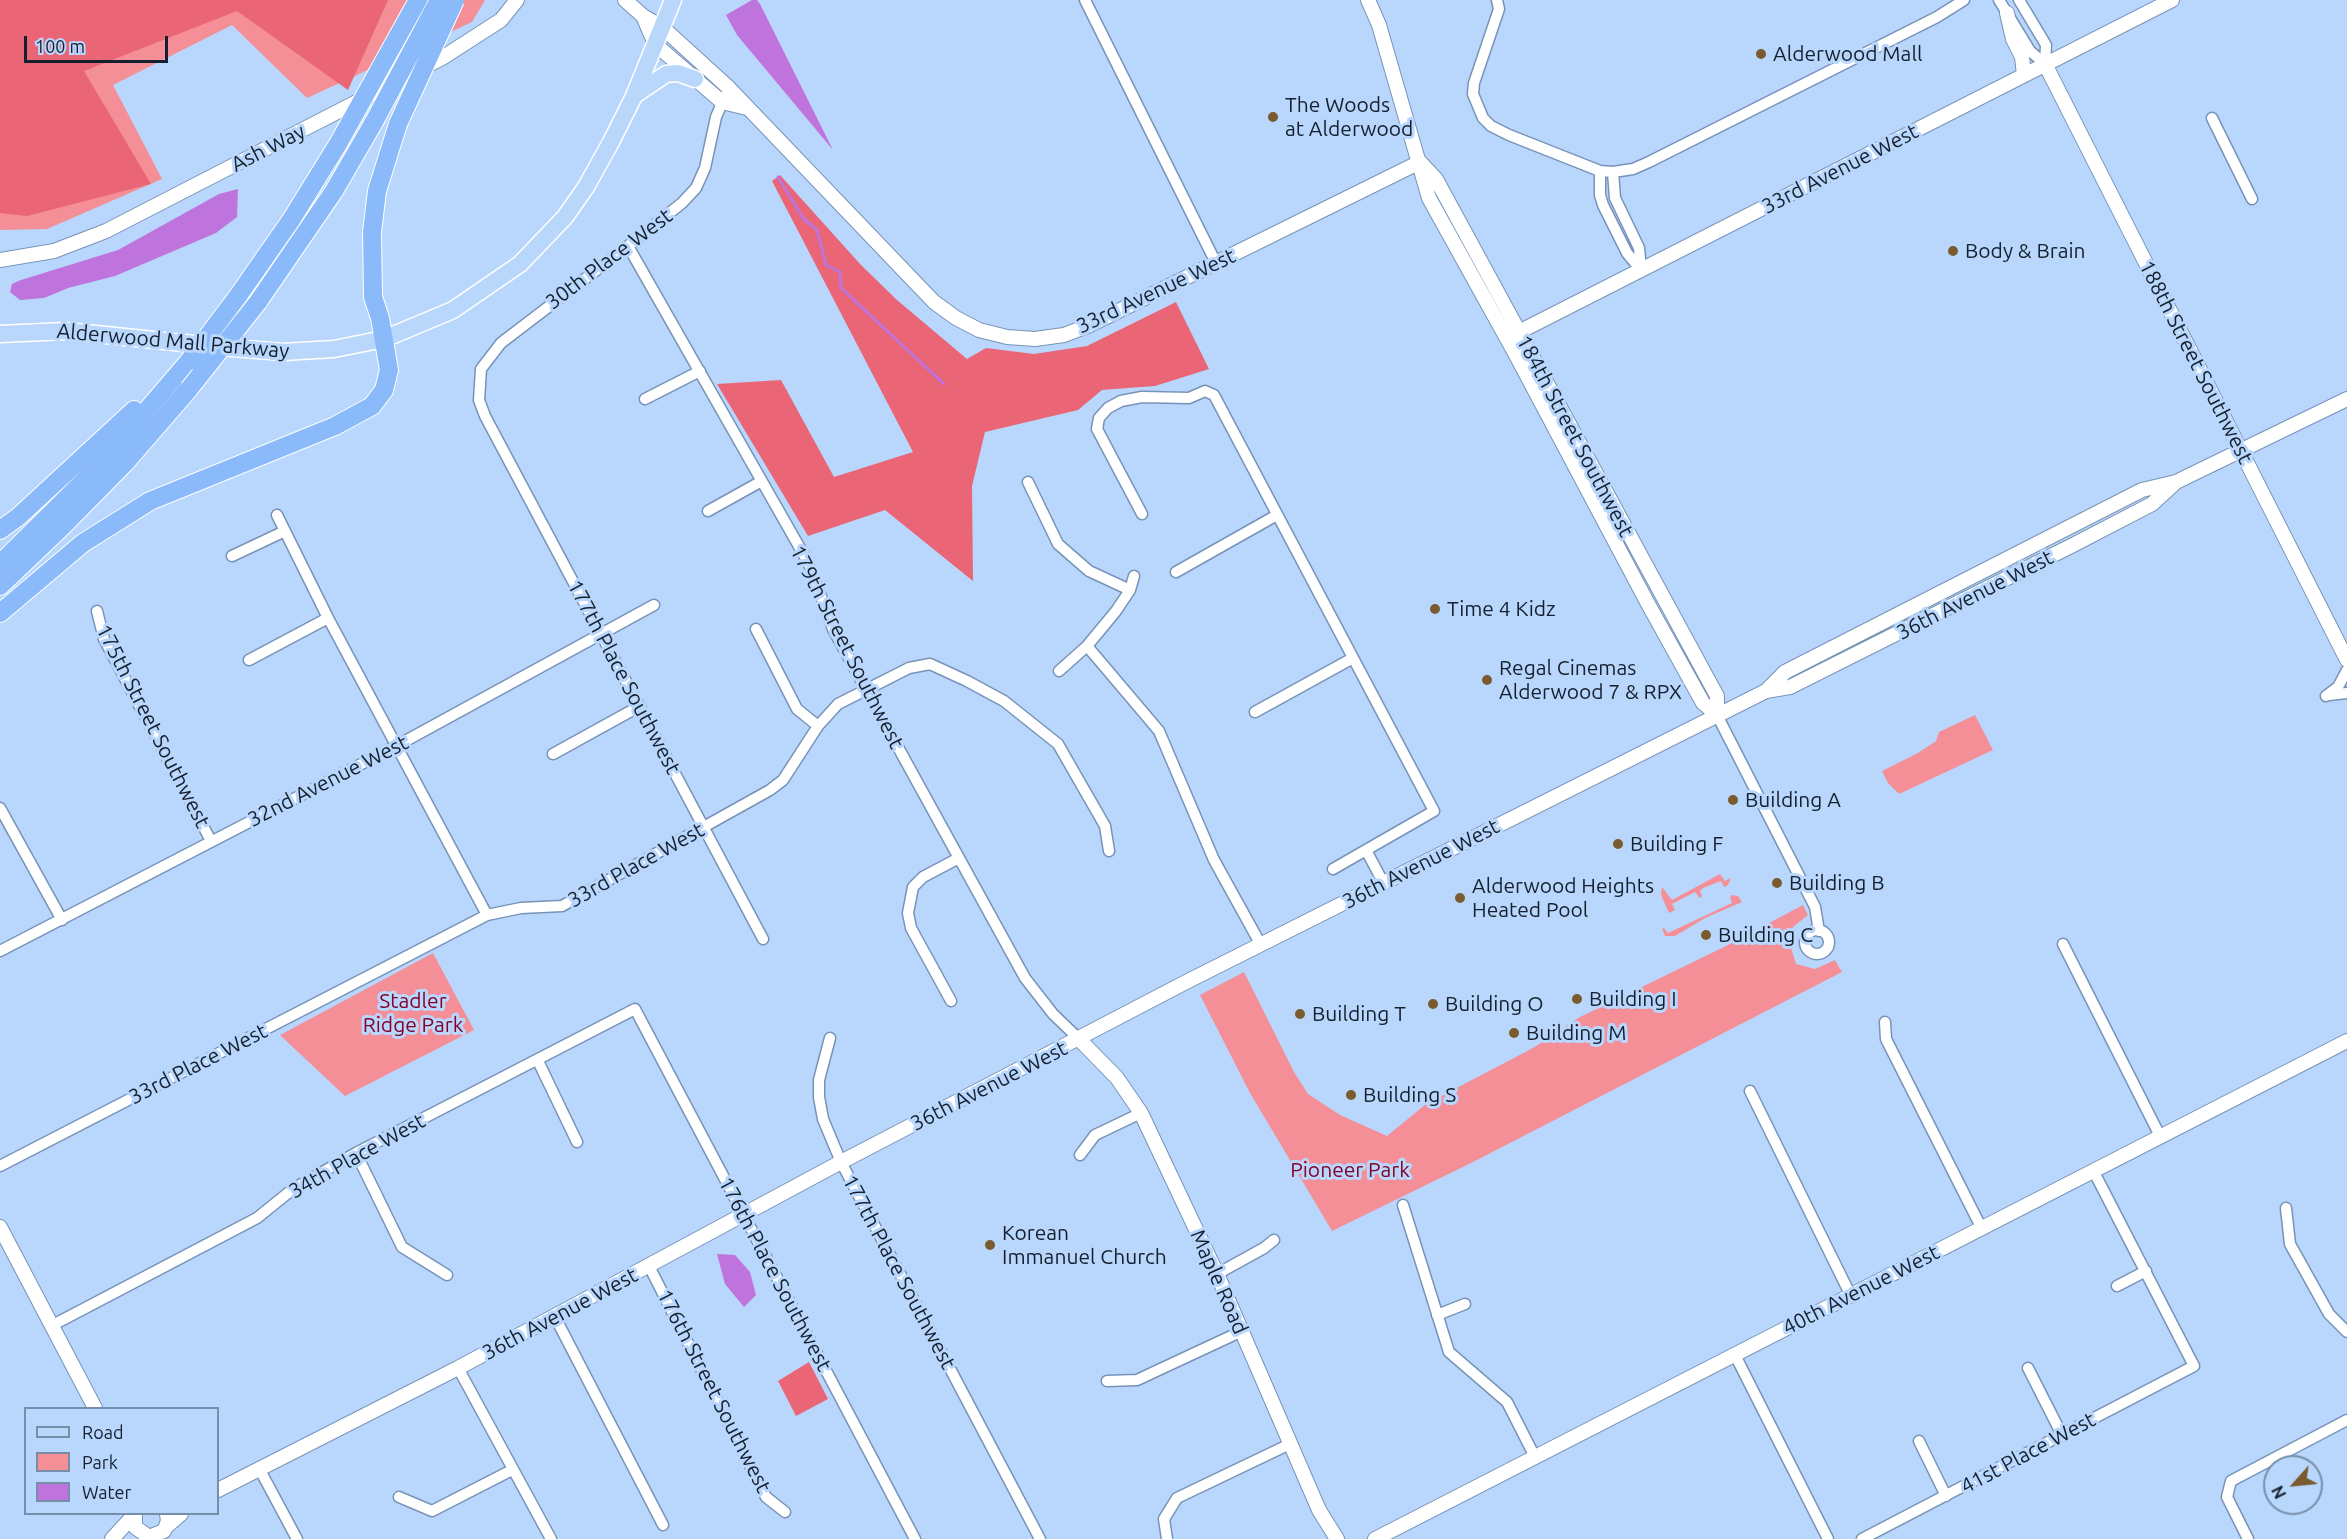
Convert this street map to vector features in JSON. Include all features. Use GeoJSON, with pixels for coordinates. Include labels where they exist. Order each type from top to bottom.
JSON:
{"type":"FeatureCollection","features":[{"type":"Feature","properties":{"kind":"highway"},"geometry":{"type":"LineString","coordinates":[[0,530],[18,517],[157,393],[189,361],[291,220],[338,144],[418,0]]}},
{"type":"Feature","properties":{"kind":"highway"},"geometry":{"type":"LineString","coordinates":[[0,586],[125,463],[189,389],[258,302],[334,191],[440,0]]}},
{"type":"Feature","properties":{"kind":"highway"},"geometry":{"type":"LineString","coordinates":[[0,612],[83,543],[150,501],[182,486],[335,426],[372,406],[384,390],[389,370],[373,297],[371,241],[378,191],[398,124],[455,0]]}},
{"type":"Feature","properties":{"kind":"highway"},"geometry":{"type":"LineString","coordinates":[[0,564],[98,467],[157,393]]}},
{"type":"Feature","properties":{"kind":"main road","name":"Alderwood Mall Parkway"},"geometry":{"type":"LineString","coordinates":[[0,334],[66,331],[284,352],[334,349],[384,339],[431,321],[470,301],[520,264],[543,242],[586,188],[634,96],[673,0]]}},
{"type":"Feature","properties":{"kind":"main road"},"geometry":{"type":"LineString","coordinates":[[634,96],[666,74],[678,73],[695,79]]}},
{"type":"Feature","properties":{"kind":"street","name":"Ash Way"},"geometry":{"type":"LineString","coordinates":[[0,260],[54,250],[106,231],[442,58],[501,20],[518,0]]}},
{"type":"Feature","properties":{"kind":"street"},"geometry":{"type":"LineString","coordinates":[[625,0],[643,16],[662,27]]}},
{"type":"Feature","properties":{"kind":"street"},"geometry":{"type":"LineString","coordinates":[[1085,0],[1216,263]]}},
{"type":"Feature","properties":{"kind":"street","name":"184th Street Southwest"},"geometry":{"type":"LineString","coordinates":[[1368,0],[1379,25],[1420,162],[1423,185],[1428,198],[1587,458],[1717,696],[1717,715]]}},
{"type":"Feature","properties":{"kind":"street"},"geometry":{"type":"LineString","coordinates":[[1497,0],[1499,9],[1474,83],[1473,94],[1483,118],[1500,131],[1600,171],[1613,172],[1633,169],[1650,162],[1937,17],[1964,0]]}},
{"type":"Feature","properties":{"kind":"street","name":"188th Street Southwest"},"geometry":{"type":"LineString","coordinates":[[1999,0],[2030,51],[2045,64],[2347,660]]}},
{"type":"Feature","properties":{"kind":"street","name":"188th Street Southwest"},"geometry":{"type":"LineString","coordinates":[[2019,0],[2046,45],[2045,64]]}},
{"type":"Feature","properties":{"kind":"street","name":"33rd Avenue West"},"geometry":{"type":"LineString","coordinates":[[1513,334],[2172,0]]}},
{"type":"Feature","properties":{"kind":"street"},"geometry":{"type":"LineString","coordinates":[[2007,13],[2013,39],[2022,57],[2024,75]]}},
{"type":"Feature","properties":{"kind":"street"},"geometry":{"type":"LineString","coordinates":[[643,16],[655,44],[722,102],[747,108]]}},
{"type":"Feature","properties":{"kind":"street","name":"33rd Avenue West"},"geometry":{"type":"LineString","coordinates":[[662,27],[729,87],[934,302],[956,318],[979,330],[1007,337],[1035,339],[1064,334],[1090,325],[1420,162]]}},
{"type":"Feature","properties":{"kind":"street","name":"30th Place West"},"geometry":{"type":"LineString","coordinates":[[485,416],[479,400],[478,383],[481,369],[490,355],[534,316],[682,203],[696,188],[705,168],[716,117],[729,87]]}},
{"type":"Feature","properties":{"kind":"street"},"geometry":{"type":"LineString","coordinates":[[2212,118],[2252,199]]}},
{"type":"Feature","properties":{"kind":"street"},"geometry":{"type":"LineString","coordinates":[[1600,171],[1603,205],[1626,253],[1641,270]]}},
{"type":"Feature","properties":{"kind":"street"},"geometry":{"type":"LineString","coordinates":[[1613,172],[1615,198],[1639,248],[1641,270]]}},
{"type":"Feature","properties":{"kind":"street","name":"179th Street Southwest"},"geometry":{"type":"LineString","coordinates":[[628,246],[700,371],[760,482],[809,564],[833,628],[957,859],[1025,978],[1053,1014],[1079,1039]]}},
{"type":"Feature","properties":{"kind":"street","name":"184th Street Southwest"},"geometry":{"type":"LineString","coordinates":[[1513,334],[1620,549],[1703,703],[1717,715],[1815,907],[1819,931]]}},
{"type":"Feature","properties":{"kind":"street"},"geometry":{"type":"LineString","coordinates":[[645,399],[700,371]]}},
{"type":"Feature","properties":{"kind":"street"},"geometry":{"type":"LineString","coordinates":[[1142,514],[1097,429],[1099,418],[1108,408],[1121,401],[1142,397],[1189,398],[1205,391],[1214,395],[1434,811],[1367,852],[1334,869]]}},
{"type":"Feature","properties":{"kind":"street","name":"36th Avenue West"},"geometry":{"type":"LineString","coordinates":[[219,1490],[458,1368],[842,1162],[1383,882],[1766,691],[1785,672],[2142,490],[2176,482],[2347,399]]}},
{"type":"Feature","properties":{"kind":"street","name":"177th Place Southwest"},"geometry":{"type":"LineString","coordinates":[[485,416],[764,939]]}},
{"type":"Feature","properties":{"kind":"street"},"geometry":{"type":"LineString","coordinates":[[1587,458],[1586,470],[1622,537],[1620,549],[1630,554],[1645,580],[1663,596]]}},
{"type":"Feature","properties":{"kind":"street"},"geometry":{"type":"LineString","coordinates":[[708,511],[760,482]]}},
{"type":"Feature","properties":{"kind":"street"},"geometry":{"type":"LineString","coordinates":[[1028,482],[1058,544],[1089,571],[1130,590]]}},
{"type":"Feature","properties":{"kind":"street"},"geometry":{"type":"LineString","coordinates":[[277,515],[328,618],[487,915]]}},
{"type":"Feature","properties":{"kind":"street"},"geometry":{"type":"LineString","coordinates":[[1176,572],[1278,515]]}},
{"type":"Feature","properties":{"kind":"street"},"geometry":{"type":"LineString","coordinates":[[232,556],[285,531]]}},
{"type":"Feature","properties":{"kind":"street"},"geometry":{"type":"LineString","coordinates":[[1059,671],[1087,646],[1130,590],[1134,576]]}},
{"type":"Feature","properties":{"kind":"street","name":"32nd Avenue West"},"geometry":{"type":"LineString","coordinates":[[0,951],[398,745],[654,606]]}},
{"type":"Feature","properties":{"kind":"street","name":"175th Street Southwest"},"geometry":{"type":"LineString","coordinates":[[97,611],[104,639],[211,841]]}},
{"type":"Feature","properties":{"kind":"street"},"geometry":{"type":"LineString","coordinates":[[249,660],[328,618]]}},
{"type":"Feature","properties":{"kind":"street"},"geometry":{"type":"LineString","coordinates":[[756,629],[797,709],[818,726]]}},
{"type":"Feature","properties":{"kind":"street"},"geometry":{"type":"LineString","coordinates":[[1087,646],[1159,731],[1214,861],[1262,945]]}},
{"type":"Feature","properties":{"kind":"street"},"geometry":{"type":"LineString","coordinates":[[1255,712],[1353,658]]}},
{"type":"Feature","properties":{"kind":"street","name":"33rd Place West"},"geometry":{"type":"LineString","coordinates":[[0,1166],[487,915],[521,908],[562,906],[770,790],[783,780],[818,726],[838,704],[865,688],[909,668],[930,664],[1005,701],[1058,744],[1105,826],[1109,851]]}},
{"type":"Feature","properties":{"kind":"street"},"geometry":{"type":"LineString","coordinates":[[2347,670],[2338,687],[2326,696],[2347,693]]}},
{"type":"Feature","properties":{"kind":"street"},"geometry":{"type":"LineString","coordinates":[[553,754],[640,706]]}},
{"type":"Feature","properties":{"kind":"street"},"geometry":{"type":"LineString","coordinates":[[0,808],[62,920]]}},
{"type":"Feature","properties":{"kind":"street"},"geometry":{"type":"LineString","coordinates":[[1367,852],[1383,882]]}},
{"type":"Feature","properties":{"kind":"street"},"geometry":{"type":"LineString","coordinates":[[951,1001],[911,928],[908,913],[913,887],[931,872],[957,859]]}},
{"type":"Feature","properties":{"kind":"street"},"geometry":{"type":"LineString","coordinates":[[2063,944],[2160,1136]]}},
{"type":"Feature","properties":{"kind":"street","name":"34th Place West"},"geometry":{"type":"LineString","coordinates":[[51,1326],[257,1218],[293,1189],[356,1153],[635,1009]]}},
{"type":"Feature","properties":{"kind":"street","name":"176th Place Southwest"},"geometry":{"type":"LineString","coordinates":[[635,1009],[915,1539]]}},
{"type":"Feature","properties":{"kind":"street"},"geometry":{"type":"LineString","coordinates":[[1885,1022],[1886,1039],[1982,1229]]}},
{"type":"Feature","properties":{"kind":"street","name":"177th Place Southwest"},"geometry":{"type":"LineString","coordinates":[[830,1038],[819,1080],[823,1119],[842,1162],[1040,1539]]}},
{"type":"Feature","properties":{"kind":"street","name":"Maple Road"},"geometry":{"type":"LineString","coordinates":[[1079,1039],[1117,1078],[1141,1113],[1217,1274],[1240,1332],[1319,1510],[1337,1539]]}},
{"type":"Feature","properties":{"kind":"street","name":"40th Avenue West"},"geometry":{"type":"LineString","coordinates":[[1376,1539],[2347,1041]]}},
{"type":"Feature","properties":{"kind":"street"},"geometry":{"type":"LineString","coordinates":[[538,1061],[577,1142]]}},
{"type":"Feature","properties":{"kind":"street"},"geometry":{"type":"LineString","coordinates":[[1750,1091],[1851,1296]]}},
{"type":"Feature","properties":{"kind":"street"},"geometry":{"type":"LineString","coordinates":[[1080,1155],[1095,1135],[1141,1113]]}},
{"type":"Feature","properties":{"kind":"street"},"geometry":{"type":"LineString","coordinates":[[356,1153],[402,1247],[447,1275]]}},
{"type":"Feature","properties":{"kind":"street"},"geometry":{"type":"LineString","coordinates":[[2094,1172],[2146,1272],[2117,1286]]}},
{"type":"Feature","properties":{"kind":"street"},"geometry":{"type":"LineString","coordinates":[[1403,1204],[1449,1352],[1507,1402],[1535,1458]]}},
{"type":"Feature","properties":{"kind":"street"},"geometry":{"type":"LineString","coordinates":[[2286,1208],[2290,1244],[2329,1314],[2347,1332]]}},
{"type":"Feature","properties":{"kind":"street"},"geometry":{"type":"LineString","coordinates":[[0,1227],[94,1407]]}},
{"type":"Feature","properties":{"kind":"street"},"geometry":{"type":"LineString","coordinates":[[1217,1274],[1274,1240]]}},
{"type":"Feature","properties":{"kind":"street","name":"176th Street Southwest"},"geometry":{"type":"LineString","coordinates":[[649,1266],[766,1497],[785,1512]]}},
{"type":"Feature","properties":{"kind":"street","name":"41st Place West"},"geometry":{"type":"LineString","coordinates":[[1862,1539],[2194,1366],[2146,1272]]}},
{"type":"Feature","properties":{"kind":"street"},"geometry":{"type":"LineString","coordinates":[[1437,1315],[1465,1304]]}},
{"type":"Feature","properties":{"kind":"street"},"geometry":{"type":"LineString","coordinates":[[555,1317],[663,1525]]}},
{"type":"Feature","properties":{"kind":"street"},"geometry":{"type":"LineString","coordinates":[[1107,1381],[1137,1380],[1240,1332]]}},
{"type":"Feature","properties":{"kind":"street"},"geometry":{"type":"LineString","coordinates":[[1735,1355],[1828,1539]]}},
{"type":"Feature","properties":{"kind":"street"},"geometry":{"type":"LineString","coordinates":[[458,1368],[512,1470],[552,1539]]}},
{"type":"Feature","properties":{"kind":"street"},"geometry":{"type":"LineString","coordinates":[[2028,1368],[2062,1435]]}},
{"type":"Feature","properties":{"kind":"street"},"geometry":{"type":"LineString","coordinates":[[2248,1539],[2227,1497],[2231,1481],[2347,1420]]}},
{"type":"Feature","properties":{"kind":"street"},"geometry":{"type":"LineString","coordinates":[[1919,1441],[1946,1496]]}},
{"type":"Feature","properties":{"kind":"street"},"geometry":{"type":"LineString","coordinates":[[1167,1539],[1164,1519],[1177,1498],[1290,1444]]}},
{"type":"Feature","properties":{"kind":"street"},"geometry":{"type":"LineString","coordinates":[[260,1470],[297,1539]]}},
{"type":"Feature","properties":{"kind":"street"},"geometry":{"type":"LineString","coordinates":[[399,1497],[432,1511],[512,1470]]}},
{"type":"Feature","properties":{"kind":"street"},"geometry":{"type":"LineString","coordinates":[[112,1539],[133,1515]]}},
{"type":"Feature","properties":{"kind":"street"},"geometry":{"type":"LineString","coordinates":[[134,1515],[135,1527],[146,1537]]}},
{"type":"Feature","properties":{"kind":"street"},"geometry":{"type":"LineString","coordinates":[[118,1539],[154,1536],[180,1515]]}},
{"type":"Feature","properties":{"kind":"green space"},"geometry":{"type":"Polygon","coordinates":[[[0,0],[485,0],[472,22],[307,98],[232,25],[113,85],[162,179],[47,229],[0,230],[0,0]]]}},
{"type":"Feature","properties":{"kind":"green space"},"geometry":{"type":"Polygon","coordinates":[[[1975,715],[1993,750],[1899,794],[1888,783],[1882,771],[1936,741],[1939,732],[1975,715]]]}},
{"type":"Feature","properties":{"kind":"green space"},"geometry":{"type":"Polygon","coordinates":[[[1720,874],[1725,881],[1731,878],[1728,885],[1724,887],[1721,881],[1703,888],[1700,891],[1702,897],[1700,898],[1695,892],[1672,904],[1675,910],[1669,913],[1661,895],[1662,887],[1672,900],[1720,874]]]}},
{"type":"Feature","properties":{"kind":"green space"},"geometry":{"type":"Polygon","coordinates":[[[1738,896],[1742,902],[1705,918],[1675,936],[1665,936],[1662,929],[1664,928],[1668,933],[1732,903],[1730,897],[1738,896]]]}},
{"type":"Feature","properties":{"kind":"green space","name":"Pioneer Park"},"geometry":{"type":"Polygon","coordinates":[[[1803,905],[1808,915],[1793,927],[1788,938],[1796,964],[1815,969],[1835,960],[1842,972],[1473,1162],[1332,1231],[1250,1093],[1200,995],[1244,972],[1294,1072],[1308,1094],[1340,1115],[1387,1136],[1426,1104],[1533,1048],[1580,1017],[1724,947],[1803,905]]]}},
{"type":"Feature","properties":{"kind":"green space","name":"Stadler Ridge Park"},"geometry":{"type":"Polygon","coordinates":[[[433,953],[474,1030],[345,1096],[280,1035],[433,953]]]}},
{"type":"Feature","properties":{"kind":"shaded area"},"geometry":{"type":"Polygon","coordinates":[[[0,0],[388,0],[348,90],[237,11],[84,71],[151,184],[27,216],[0,213],[0,0]]]}},
{"type":"Feature","properties":{"kind":"shaded area"},"geometry":{"type":"Polygon","coordinates":[[[780,175],[861,265],[897,300],[967,359],[986,348],[1034,354],[1087,346],[1176,302],[1209,369],[1155,386],[1102,390],[1078,410],[985,432],[972,486],[973,581],[885,510],[808,536],[717,384],[781,380],[834,477],[913,452],[772,181],[780,175]]]}},
{"type":"Feature","properties":{"kind":"shaded area"},"geometry":{"type":"Polygon","coordinates":[[[809,1362],[828,1399],[796,1416],[778,1381],[809,1362]]]}},
{"type":"Feature","properties":{"kind":"water"},"geometry":{"type":"Polygon","coordinates":[[[752,0],[757,0],[760,4],[833,150],[737,35],[726,15],[752,0]]]}},
{"type":"Feature","properties":{"kind":"water"},"geometry":{"type":"Polygon","coordinates":[[[238,189],[237,217],[216,233],[115,276],[68,288],[44,298],[20,300],[10,292],[12,284],[118,250],[219,194],[238,189]]]}},
{"type":"Feature","properties":{"kind":"water"},"geometry":{"type":"Polygon","coordinates":[[[717,1254],[735,1255],[750,1272],[756,1295],[744,1307],[725,1284],[717,1254]]]}},
{"type":"Feature","properties":{"kind":"waterway"},"geometry":{"type":"LineString","coordinates":[[778,177],[803,218],[817,230],[826,265],[840,272],[841,288],[944,384]]}},
{"type":"Feature","properties":{"kind":"place","name":"Alderwood Mall"},"geometry":{"type":"Point","coordinates":[1761,54]}},
{"type":"Feature","properties":{"kind":"place","name":"The Woods at Alderwood"},"geometry":{"type":"Point","coordinates":[1273,117]}},
{"type":"Feature","properties":{"kind":"place","name":"Body & Brain"},"geometry":{"type":"Point","coordinates":[1953,251]}},
{"type":"Feature","properties":{"kind":"place","name":"Time 4 Kidz"},"geometry":{"type":"Point","coordinates":[1435,609]}},
{"type":"Feature","properties":{"kind":"place","name":"Regal Cinemas Alderwood 7 & RPX"},"geometry":{"type":"Point","coordinates":[1487,680]}},
{"type":"Feature","properties":{"kind":"place","name":"Building A"},"geometry":{"type":"Point","coordinates":[1733,800]}},
{"type":"Feature","properties":{"kind":"place","name":"Building F"},"geometry":{"type":"Point","coordinates":[1618,844]}},
{"type":"Feature","properties":{"kind":"place","name":"Building B"},"geometry":{"type":"Point","coordinates":[1777,883]}},
{"type":"Feature","properties":{"kind":"place","name":"Alderwood Heights Heated Pool"},"geometry":{"type":"Point","coordinates":[1460,898]}},
{"type":"Feature","properties":{"kind":"place","name":"Building C"},"geometry":{"type":"Point","coordinates":[1706,935]}},
{"type":"Feature","properties":{"kind":"place","name":"Building I"},"geometry":{"type":"Point","coordinates":[1577,999]}},
{"type":"Feature","properties":{"kind":"place","name":"Building O"},"geometry":{"type":"Point","coordinates":[1433,1004]}},
{"type":"Feature","properties":{"kind":"place","name":"Building T"},"geometry":{"type":"Point","coordinates":[1300,1014]}},
{"type":"Feature","properties":{"kind":"place","name":"Building M"},"geometry":{"type":"Point","coordinates":[1514,1033]}},
{"type":"Feature","properties":{"kind":"place","name":"Building S"},"geometry":{"type":"Point","coordinates":[1351,1095]}},
{"type":"Feature","properties":{"kind":"place","name":"Korean Immanuel Church"},"geometry":{"type":"Point","coordinates":[990,1245]}}]}
